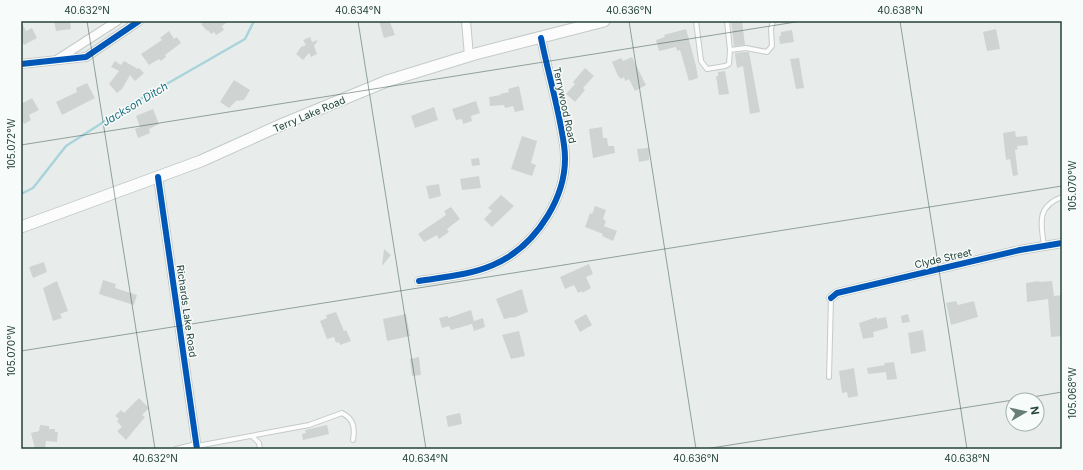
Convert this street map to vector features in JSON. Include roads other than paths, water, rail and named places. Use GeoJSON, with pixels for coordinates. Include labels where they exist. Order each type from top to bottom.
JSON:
{"type":"FeatureCollection","features":[{"type":"Feature","properties":{"kind":"main road","name":"Terry Lake Road"},"geometry":{"type":"LineString","coordinates":[[21,227],[51,218],[201,161],[283,124],[387,81],[469,56],[604,21]]}},
{"type":"Feature","properties":{"kind":"street"},"geometry":{"type":"LineString","coordinates":[[58,59],[117,21]]}},
{"type":"Feature","properties":{"kind":"street"},"geometry":{"type":"LineString","coordinates":[[21,64],[86,57],[140,21]]}},
{"type":"Feature","properties":{"kind":"street"},"geometry":{"type":"LineString","coordinates":[[466,21],[469,56]]}},
{"type":"Feature","properties":{"kind":"street","name":"Terrywood Road"},"geometry":{"type":"LineString","coordinates":[[419,281],[473,272],[494,265],[508,257],[522,246],[539,228],[551,211],[562,182],[564,168],[564,145],[541,38]]}},
{"type":"Feature","properties":{"kind":"street","name":"Richards Lake Road"},"geometry":{"type":"LineString","coordinates":[[158,177],[196,446]]}},
{"type":"Feature","properties":{"kind":"street","name":"Clyde Street"},"geometry":{"type":"LineString","coordinates":[[831,298],[837,293],[885,281],[1020,250],[1062,243]]}},
{"type":"Feature","properties":{"kind":"lane"},"geometry":{"type":"LineString","coordinates":[[696,21],[701,61],[707,69],[725,66],[728,64],[730,50],[727,21]]}},
{"type":"Feature","properties":{"kind":"lane"},"geometry":{"type":"LineString","coordinates":[[730,50],[746,48],[767,52],[772,46],[771,29],[773,21]]}},
{"type":"Feature","properties":{"kind":"lane"},"geometry":{"type":"LineString","coordinates":[[1044,246],[1042,213],[1046,206],[1062,197]]}},
{"type":"Feature","properties":{"kind":"lane"},"geometry":{"type":"LineString","coordinates":[[829,377],[831,298]]}},
{"type":"Feature","properties":{"kind":"lane"},"geometry":{"type":"LineString","coordinates":[[176,449],[309,425],[342,414],[349,417],[355,428],[354,440]]}},
{"type":"Feature","properties":{"kind":"lane"},"geometry":{"type":"LineString","coordinates":[[252,436],[259,443],[260,449]]}},
{"type":"Feature","properties":{"kind":"waterway","name":"Jackson Ditch"},"geometry":{"type":"LineString","coordinates":[[21,194],[33,188],[66,146],[130,105],[245,39],[254,21]]}}]}
